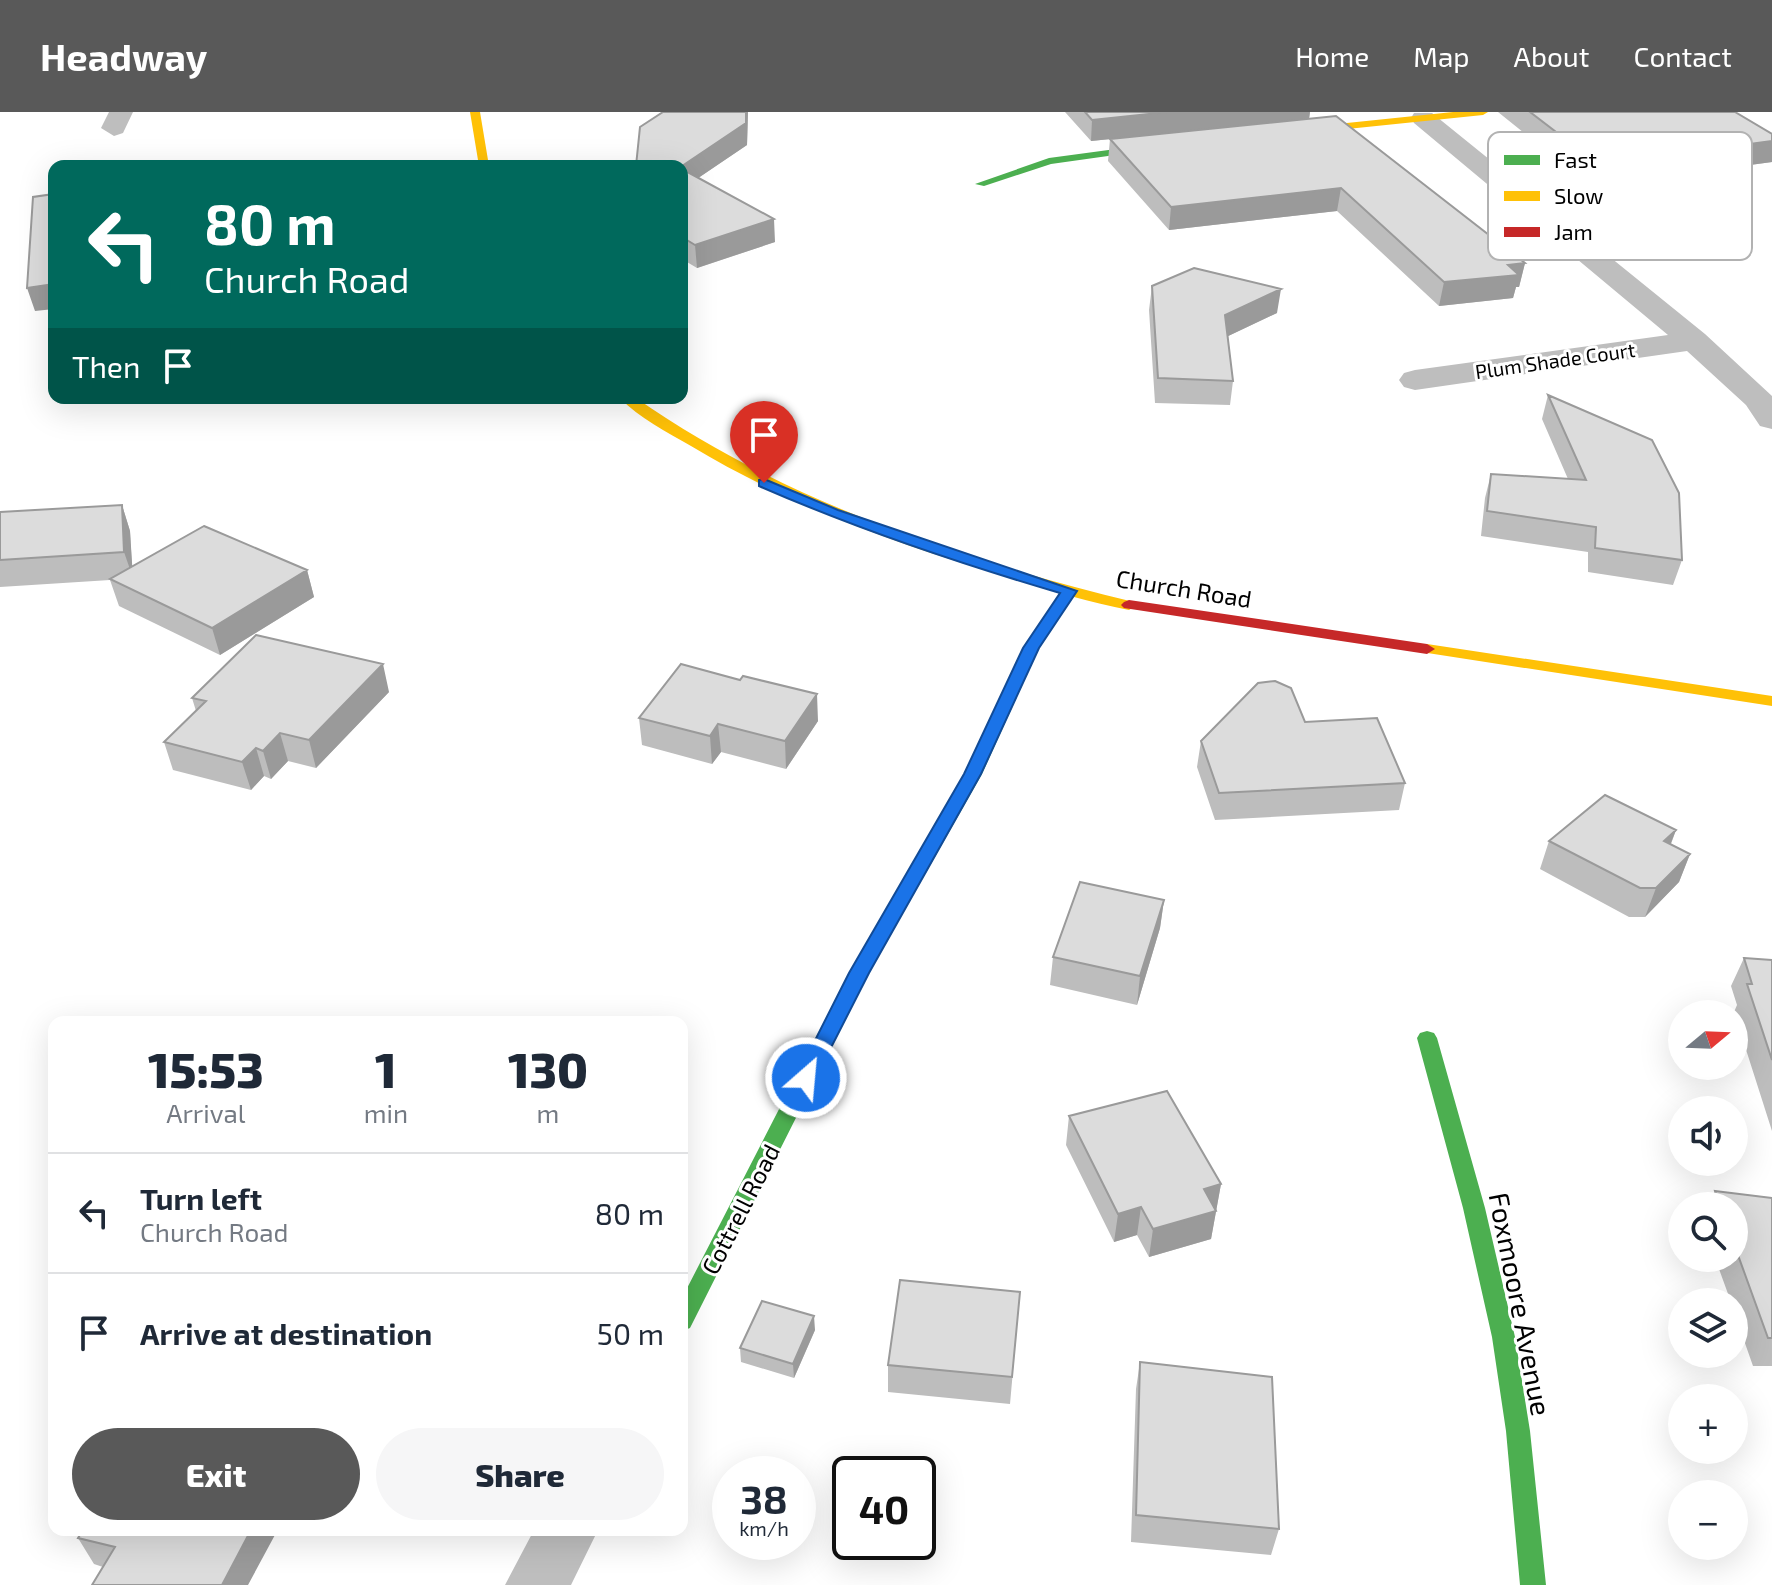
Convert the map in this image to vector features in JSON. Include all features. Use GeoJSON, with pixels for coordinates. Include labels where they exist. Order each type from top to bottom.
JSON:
{"type":"FeatureCollection","features":[{"type":"Feature","properties":{"kind":"street"},"geometry":{"type":"LineString","coordinates":[[475,112],[483,160]]}},
{"type":"Feature","properties":{"kind":"street"},"geometry":{"type":"LineString","coordinates":[[1267,134],[1483,112]]}},
{"type":"Feature","properties":{"kind":"street"},"geometry":{"type":"LineString","coordinates":[[1423,118],[1488,171]]}},
{"type":"Feature","properties":{"kind":"street"},"geometry":{"type":"LineString","coordinates":[[980,184],[1023,168],[1083,153],[1191,142]]}},
{"type":"Feature","properties":{"kind":"street"},"geometry":{"type":"LineString","coordinates":[[1596,260],[1694,341],[1757,398],[1772,419]]}},
{"type":"Feature","properties":{"kind":"street","name":"Plum Shade Court"},"geometry":{"type":"LineString","coordinates":[[1415,380],[1694,341]]}},
{"type":"Feature","properties":{"kind":"street","name":"Church Road"},"geometry":{"type":"LineString","coordinates":[[635,404],[678,436],[755,479],[847,518],[974,563],[1069,591],[1112,602],[1772,701]]}},
{"type":"Feature","properties":{"kind":"street","name":"Cottrell Road"},"geometry":{"type":"LineString","coordinates":[[688,1309],[859,973],[973,774],[1031,648],[1069,591]]}},
{"type":"Feature","properties":{"kind":"street","name":"Foxmoore Avenue"},"geometry":{"type":"LineString","coordinates":[[1427,1038],[1464,1166],[1492,1288],[1518,1427],[1533,1585]]}},
{"type":"Feature","properties":{"kind":"street"},"geometry":{"type":"LineString","coordinates":[[537,1585],[564,1536]]}},
{"type":"Feature","properties":{"kind":"building"},"geometry":{"type":"Polygon","coordinates":[[[663,112],[746,112],[746,123],[688,162],[637,160],[640,127],[663,112]]]}},
{"type":"Feature","properties":{"kind":"building"},"geometry":{"type":"Polygon","coordinates":[[[1085,112],[1168,112],[1092,120],[1085,112]]]}},
{"type":"Feature","properties":{"kind":"building"},"geometry":{"type":"Polygon","coordinates":[[[1530,112],[1735,112],[1772,134],[1772,141],[1752,144],[1752,132],[1556,132],[1530,112]]]}},
{"type":"Feature","properties":{"kind":"building"},"geometry":{"type":"Polygon","coordinates":[[[1336,116],[1488,234],[1488,260],[1521,260],[1525,263],[1508,265],[1519,275],[1444,282],[1341,188],[1171,207],[1110,139],[1336,116]]]}},
{"type":"Feature","properties":{"kind":"building"},"geometry":{"type":"Polygon","coordinates":[[[688,172],[774,219],[695,245],[688,241],[688,172]]]}},
{"type":"Feature","properties":{"kind":"building"},"geometry":{"type":"Polygon","coordinates":[[[48,195],[48,285],[27,288],[33,197],[48,195]]]}},
{"type":"Feature","properties":{"kind":"building"},"geometry":{"type":"Polygon","coordinates":[[[1194,268],[1281,289],[1225,315],[1233,381],[1158,378],[1152,286],[1194,268]]]}},
{"type":"Feature","properties":{"kind":"building"},"geometry":{"type":"Polygon","coordinates":[[[1548,395],[1652,440],[1679,493],[1682,560],[1595,548],[1596,527],[1487,511],[1491,474],[1586,480],[1548,395]]]}},
{"type":"Feature","properties":{"kind":"building"},"geometry":{"type":"Polygon","coordinates":[[[122,505],[124,552],[0,560],[0,512],[122,505]]]}},
{"type":"Feature","properties":{"kind":"building"},"geometry":{"type":"Polygon","coordinates":[[[204,526],[307,570],[212,628],[110,579],[204,526]]]}},
{"type":"Feature","properties":{"kind":"building"},"geometry":{"type":"Polygon","coordinates":[[[256,635],[383,664],[309,740],[280,733],[263,751],[256,748],[242,762],[164,742],[206,701],[192,698],[256,635]]]}},
{"type":"Feature","properties":{"kind":"building"},"geometry":{"type":"Polygon","coordinates":[[[681,664],[740,680],[743,676],[817,694],[785,741],[718,724],[710,736],[639,718],[681,664]]]}},
{"type":"Feature","properties":{"kind":"building"},"geometry":{"type":"Polygon","coordinates":[[[1275,681],[1291,688],[1305,722],[1377,718],[1405,783],[1219,793],[1201,741],[1258,683],[1275,681]]]}},
{"type":"Feature","properties":{"kind":"building"},"geometry":{"type":"Polygon","coordinates":[[[1605,795],[1676,830],[1664,841],[1690,854],[1656,888],[1640,888],[1549,841],[1605,795]]]}},
{"type":"Feature","properties":{"kind":"building"},"geometry":{"type":"Polygon","coordinates":[[[1080,882],[1164,900],[1140,976],[1053,957],[1080,882]]]}},
{"type":"Feature","properties":{"kind":"building"},"geometry":{"type":"Polygon","coordinates":[[[1744,958],[1772,960],[1772,1060],[1747,984],[1752,984],[1744,958]]]}},
{"type":"Feature","properties":{"kind":"building"},"geometry":{"type":"Polygon","coordinates":[[[1167,1091],[1221,1184],[1204,1189],[1216,1211],[1153,1229],[1141,1207],[1118,1214],[1069,1116],[1167,1091]]]}},
{"type":"Feature","properties":{"kind":"building"},"geometry":{"type":"Polygon","coordinates":[[[1748,1195],[1772,1198],[1772,1338],[1768,1338],[1744,1272],[1748,1272],[1748,1195]]]}},
{"type":"Feature","properties":{"kind":"building"},"geometry":{"type":"Polygon","coordinates":[[[900,1280],[1020,1292],[1012,1377],[888,1365],[900,1280]]]}},
{"type":"Feature","properties":{"kind":"building"},"geometry":{"type":"Polygon","coordinates":[[[762,1301],[814,1316],[793,1364],[740,1348],[762,1301]]]}},
{"type":"Feature","properties":{"kind":"building"},"geometry":{"type":"Polygon","coordinates":[[[1140,1362],[1272,1377],[1279,1529],[1136,1515],[1140,1362]]]}},
{"type":"Feature","properties":{"kind":"building"},"geometry":{"type":"Polygon","coordinates":[[[248,1536],[222,1585],[92,1585],[115,1547],[78,1538],[248,1536]]]}},
{"type":"Feature","properties":{"kind":"traffic: fast"},"geometry":{"type":"LineString","coordinates":[[980,184],[1049,161],[1168,145]]}},
{"type":"Feature","properties":{"kind":"traffic: fast"},"geometry":{"type":"LineString","coordinates":[[688,1309],[859,973],[973,774],[1031,648],[1069,591]]}},
{"type":"Feature","properties":{"kind":"traffic: fast"},"geometry":{"type":"LineString","coordinates":[[1427,1038],[1474,1208],[1503,1337],[1518,1431],[1533,1585]]}},
{"type":"Feature","properties":{"kind":"traffic: slow"},"geometry":{"type":"LineString","coordinates":[[475,112],[483,160]]}},
{"type":"Feature","properties":{"kind":"traffic: slow"},"geometry":{"type":"LineString","coordinates":[[1289,132],[1483,112]]}},
{"type":"Feature","properties":{"kind":"traffic: slow"},"geometry":{"type":"LineString","coordinates":[[636,404],[671,429],[765,482],[864,525],[965,560],[1087,596],[1129,605]]}},
{"type":"Feature","properties":{"kind":"traffic: slow"},"geometry":{"type":"LineString","coordinates":[[1427,649],[1772,701]]}},
{"type":"Feature","properties":{"kind":"traffic: jam"},"geometry":{"type":"LineString","coordinates":[[1129,605],[1427,649]]}},
{"type":"Feature","properties":{"kind":"route"},"geometry":{"type":"LineString","coordinates":[[764,483],[833,513],[974,563],[1069,591],[1031,648],[973,774],[859,973],[806,1078]]}}]}
